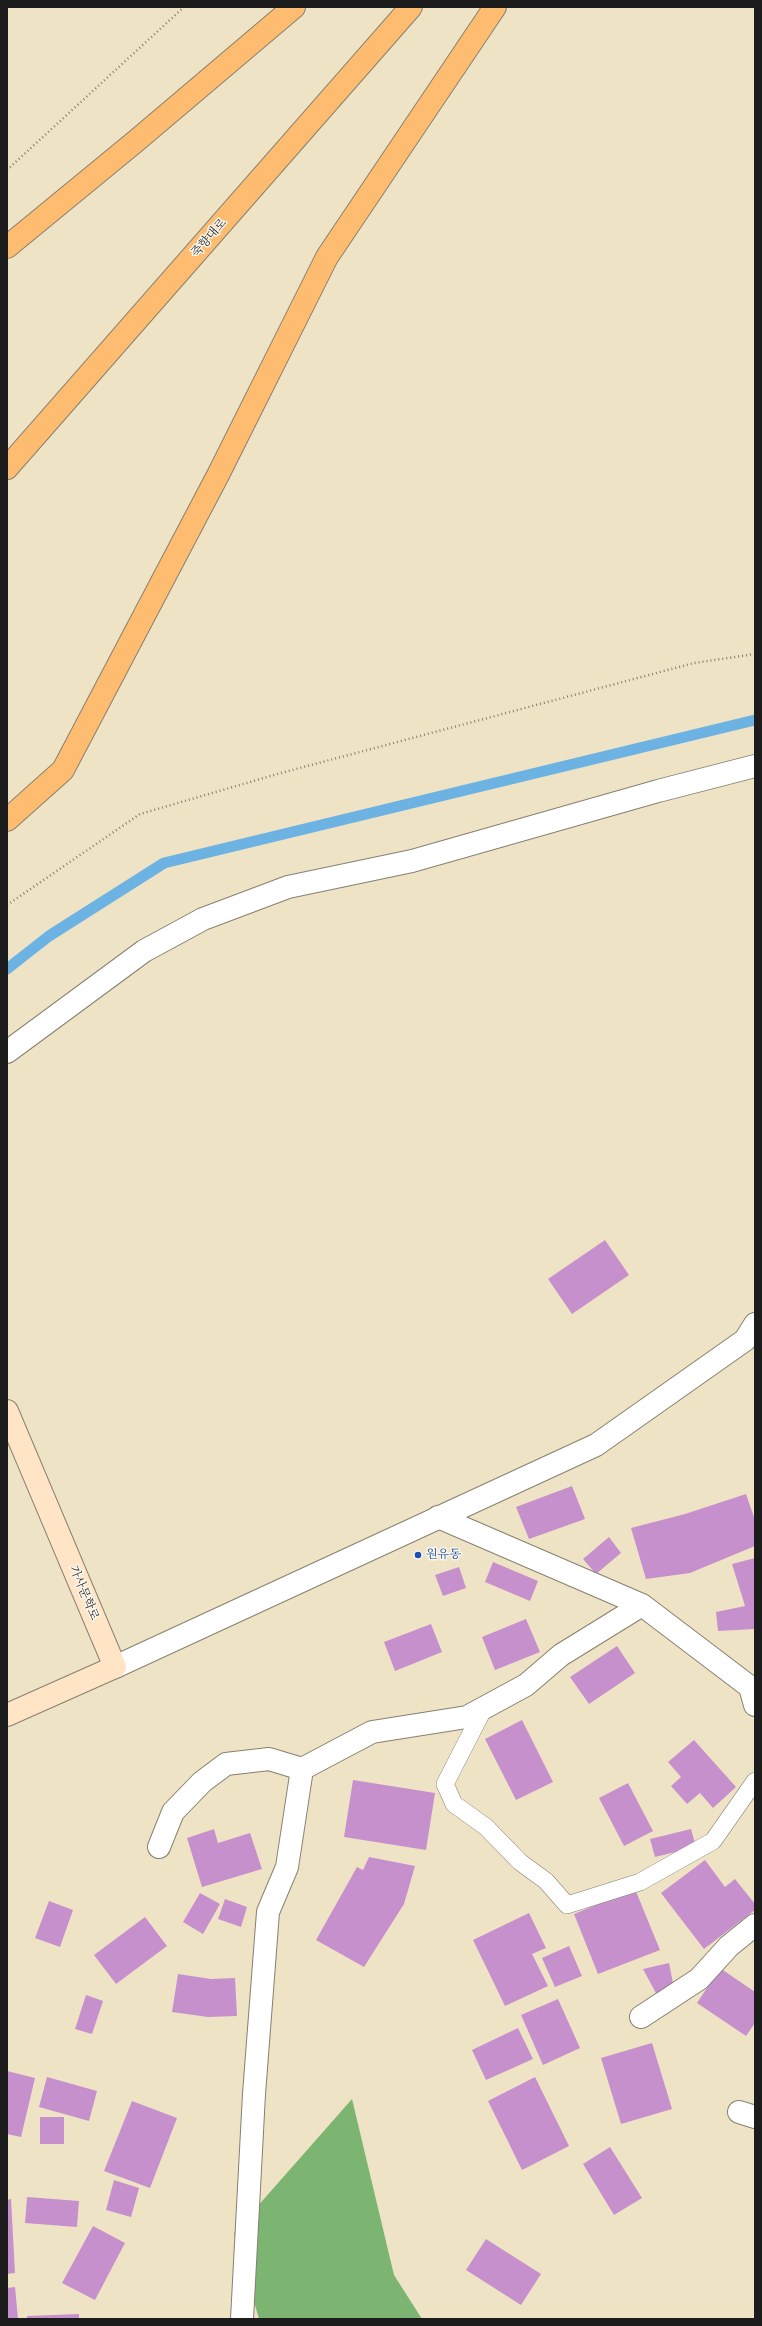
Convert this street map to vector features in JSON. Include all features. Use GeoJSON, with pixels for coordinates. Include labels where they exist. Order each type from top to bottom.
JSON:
{"type":"FeatureCollection","features":[{"type":"Feature","properties":{"kind":"main road"},"geometry":{"type":"LineString","coordinates":[[7,247],[136,141],[294,7]]}},
{"type":"Feature","properties":{"kind":"main road","name":"죽향대로"},"geometry":{"type":"LineString","coordinates":[[7,468],[411,7]]}},
{"type":"Feature","properties":{"kind":"main road"},"geometry":{"type":"LineString","coordinates":[[7,820],[63,770],[218,475],[327,257],[495,7]]}},
{"type":"Feature","properties":{"kind":"main road","name":"가사문학로"},"geometry":{"type":"LineString","coordinates":[[7,1411],[115,1667]]}},
{"type":"Feature","properties":{"kind":"main road"},"geometry":{"type":"LineString","coordinates":[[7,1715],[115,1667]]}},
{"type":"Feature","properties":{"kind":"street"},"geometry":{"type":"LineString","coordinates":[[7,1052],[144,951],[203,919],[288,887],[412,861],[658,791],[755,766]]}},
{"type":"Feature","properties":{"kind":"street"},"geometry":{"type":"LineString","coordinates":[[115,1667],[596,1445],[745,1340],[755,1324]]}},
{"type":"Feature","properties":{"kind":"street"},"geometry":{"type":"LineString","coordinates":[[438,1517],[642,1605],[750,1687],[755,1705]]}},
{"type":"Feature","properties":{"kind":"street"},"geometry":{"type":"LineString","coordinates":[[159,1847],[173,1812],[202,1782],[226,1764],[269,1759],[302,1769],[372,1732],[467,1717],[526,1685],[562,1655],[642,1605]]}},
{"type":"Feature","properties":{"kind":"street"},"geometry":{"type":"LineString","coordinates":[[242,2319],[254,2094],[268,1912],[287,1867],[302,1769]]}},
{"type":"Feature","properties":{"kind":"street"},"geometry":{"type":"LineString","coordinates":[[641,2017],[699,1979],[729,1946],[755,1925]]}},
{"type":"Feature","properties":{"kind":"lane"},"geometry":{"type":"LineString","coordinates":[[484,1708],[445,1784],[454,1804],[486,1827],[520,1862],[546,1881],[567,1905],[640,1882],[713,1841],[755,1781]]}},
{"type":"Feature","properties":{"kind":"path"},"geometry":{"type":"LineString","coordinates":[[7,170],[184,7]]}},
{"type":"Feature","properties":{"kind":"path"},"geometry":{"type":"LineString","coordinates":[[7,905],[140,814],[282,773],[687,665],[755,654]]}},
{"type":"Feature","properties":{"kind":"green space"},"geometry":{"type":"Polygon","coordinates":[[[352,2099],[394,2275],[422,2319],[259,2319],[234,2233],[352,2099]]]}},
{"type":"Feature","properties":{"kind":"building"},"geometry":{"type":"Polygon","coordinates":[[[605,1240],[629,1275],[572,1314],[548,1279],[605,1240]]]}},
{"type":"Feature","properties":{"kind":"building"},"geometry":{"type":"Polygon","coordinates":[[[572,1486],[585,1519],[529,1539],[516,1507],[572,1486]]]}},
{"type":"Feature","properties":{"kind":"building"},"geometry":{"type":"Polygon","coordinates":[[[746,1494],[755,1520],[755,1546],[690,1573],[646,1579],[631,1528],[685,1514],[746,1494]]]}},
{"type":"Feature","properties":{"kind":"building"},"geometry":{"type":"Polygon","coordinates":[[[609,1537],[621,1553],[596,1574],[583,1559],[609,1537]]]}},
{"type":"Feature","properties":{"kind":"building"},"geometry":{"type":"Polygon","coordinates":[[[755,1558],[755,1629],[718,1631],[716,1612],[745,1606],[732,1564],[755,1558]]]}},
{"type":"Feature","properties":{"kind":"building"},"geometry":{"type":"Polygon","coordinates":[[[493,1562],[538,1581],[530,1601],[485,1582],[493,1562]]]}},
{"type":"Feature","properties":{"kind":"building"},"geometry":{"type":"Polygon","coordinates":[[[459,1567],[466,1588],[443,1596],[435,1575],[459,1567]]]}},
{"type":"Feature","properties":{"kind":"building"},"geometry":{"type":"Polygon","coordinates":[[[526,1619],[540,1652],[495,1670],[482,1637],[526,1619]]]}},
{"type":"Feature","properties":{"kind":"building"},"geometry":{"type":"Polygon","coordinates":[[[431,1624],[442,1652],[395,1671],[384,1642],[431,1624]]]}},
{"type":"Feature","properties":{"kind":"building"},"geometry":{"type":"Polygon","coordinates":[[[617,1646],[635,1673],[589,1704],[570,1677],[617,1646]]]}},
{"type":"Feature","properties":{"kind":"building"},"geometry":{"type":"Polygon","coordinates":[[[522,1720],[553,1782],[516,1800],[485,1739],[522,1720]]]}},
{"type":"Feature","properties":{"kind":"building"},"geometry":{"type":"Polygon","coordinates":[[[694,1740],[736,1787],[713,1808],[700,1793],[687,1804],[671,1786],[681,1777],[668,1762],[694,1740]]]}},
{"type":"Feature","properties":{"kind":"building"},"geometry":{"type":"Polygon","coordinates":[[[353,1780],[435,1793],[426,1850],[344,1837],[353,1780]]]}},
{"type":"Feature","properties":{"kind":"building"},"geometry":{"type":"Polygon","coordinates":[[[628,1783],[653,1831],[624,1846],[599,1798],[628,1783]]]}},
{"type":"Feature","properties":{"kind":"building"},"geometry":{"type":"Polygon","coordinates":[[[214,1829],[218,1843],[250,1833],[262,1869],[202,1887],[187,1838],[214,1829]]]}},
{"type":"Feature","properties":{"kind":"building"},"geometry":{"type":"Polygon","coordinates":[[[691,1829],[696,1847],[655,1857],[650,1839],[691,1829]]]}},
{"type":"Feature","properties":{"kind":"building"},"geometry":{"type":"Polygon","coordinates":[[[369,1857],[415,1866],[404,1904],[364,1967],[316,1940],[357,1867],[363,1870],[369,1857]]]}},
{"type":"Feature","properties":{"kind":"building"},"geometry":{"type":"Polygon","coordinates":[[[705,1860],[725,1887],[735,1879],[755,1904],[755,1910],[704,1949],[661,1893],[705,1860]]]}},
{"type":"Feature","properties":{"kind":"building"},"geometry":{"type":"Polygon","coordinates":[[[635,1889],[660,1950],[598,1974],[574,1914],[635,1889]]]}},
{"type":"Feature","properties":{"kind":"building"},"geometry":{"type":"Polygon","coordinates":[[[200,1893],[220,1904],[203,1934],[183,1922],[200,1893]]]}},
{"type":"Feature","properties":{"kind":"building"},"geometry":{"type":"Polygon","coordinates":[[[225,1899],[247,1907],[241,1927],[218,1919],[225,1899]]]}},
{"type":"Feature","properties":{"kind":"building"},"geometry":{"type":"Polygon","coordinates":[[[49,1901],[73,1910],[60,1947],[35,1938],[49,1901]]]}},
{"type":"Feature","properties":{"kind":"building"},"geometry":{"type":"Polygon","coordinates":[[[529,1913],[546,1948],[532,1954],[548,1986],[505,2006],[473,1940],[529,1913]]]}},
{"type":"Feature","properties":{"kind":"building"},"geometry":{"type":"Polygon","coordinates":[[[145,1917],[167,1946],[116,1984],[94,1955],[145,1917]]]}},
{"type":"Feature","properties":{"kind":"building"},"geometry":{"type":"Polygon","coordinates":[[[569,1946],[582,1976],[555,1987],[542,1958],[569,1946]]]}},
{"type":"Feature","properties":{"kind":"building"},"geometry":{"type":"Polygon","coordinates":[[[669,1963],[673,1983],[658,1997],[643,1969],[669,1963]]]}},
{"type":"Feature","properties":{"kind":"building"},"geometry":{"type":"Polygon","coordinates":[[[720,1968],[755,1992],[755,2023],[746,2036],[697,2003],[720,1968]]]}},
{"type":"Feature","properties":{"kind":"building"},"geometry":{"type":"Polygon","coordinates":[[[178,1974],[211,1979],[235,1978],[237,2016],[208,2017],[172,2012],[178,1974]]]}},
{"type":"Feature","properties":{"kind":"building"},"geometry":{"type":"Polygon","coordinates":[[[86,1995],[103,2001],[92,2034],[75,2029],[86,1995]]]}},
{"type":"Feature","properties":{"kind":"building"},"geometry":{"type":"Polygon","coordinates":[[[558,1999],[580,2048],[543,2065],[521,2015],[558,1999]]]}},
{"type":"Feature","properties":{"kind":"building"},"geometry":{"type":"Polygon","coordinates":[[[518,2028],[533,2059],[486,2080],[472,2050],[518,2028]]]}},
{"type":"Feature","properties":{"kind":"building"},"geometry":{"type":"Polygon","coordinates":[[[652,2043],[672,2109],[621,2124],[601,2058],[652,2043]]]}},
{"type":"Feature","properties":{"kind":"building"},"geometry":{"type":"Polygon","coordinates":[[[7,2071],[35,2078],[21,2137],[7,2134],[7,2071]]]}},
{"type":"Feature","properties":{"kind":"building"},"geometry":{"type":"Polygon","coordinates":[[[47,2077],[97,2091],[89,2121],[39,2107],[47,2077]]]}},
{"type":"Feature","properties":{"kind":"building"},"geometry":{"type":"Polygon","coordinates":[[[535,2077],[569,2146],[522,2170],[488,2101],[535,2077]]]}},
{"type":"Feature","properties":{"kind":"building"},"geometry":{"type":"Polygon","coordinates":[[[132,2101],[177,2118],[150,2188],[104,2171],[132,2101]]]}},
{"type":"Feature","properties":{"kind":"building"},"geometry":{"type":"Polygon","coordinates":[[[40,2117],[64,2117],[64,2144],[40,2144],[40,2117]]]}},
{"type":"Feature","properties":{"kind":"building"},"geometry":{"type":"Polygon","coordinates":[[[610,2147],[642,2198],[614,2215],[583,2164],[610,2147]]]}},
{"type":"Feature","properties":{"kind":"building"},"geometry":{"type":"Polygon","coordinates":[[[114,2180],[139,2188],[131,2217],[106,2210],[114,2180]]]}},
{"type":"Feature","properties":{"kind":"building"},"geometry":{"type":"Polygon","coordinates":[[[27,2197],[79,2201],[77,2227],[25,2223],[27,2197]]]}},
{"type":"Feature","properties":{"kind":"building"},"geometry":{"type":"Polygon","coordinates":[[[11,2199],[15,2273],[7,2274],[7,2200],[11,2199]]]}},
{"type":"Feature","properties":{"kind":"building"},"geometry":{"type":"Polygon","coordinates":[[[93,2226],[125,2243],[95,2300],[62,2283],[93,2226]]]}},
{"type":"Feature","properties":{"kind":"building"},"geometry":{"type":"Polygon","coordinates":[[[486,2239],[541,2274],[521,2305],[466,2270],[486,2239]]]}},
{"type":"Feature","properties":{"kind":"building"},"geometry":{"type":"Polygon","coordinates":[[[15,2287],[18,2319],[7,2319],[7,2288],[15,2287]]]}},
{"type":"Feature","properties":{"kind":"building"},"geometry":{"type":"Polygon","coordinates":[[[79,2314],[79,2319],[27,2319],[27,2316],[79,2314]]]}},
{"type":"Feature","properties":{"kind":"waterway"},"geometry":{"type":"LineString","coordinates":[[7,969],[49,936],[164,863],[755,720]]}},
{"type":"Feature","properties":{"kind":"place","name":"원유동"},"geometry":{"type":"Point","coordinates":[418,1555]}}]}
